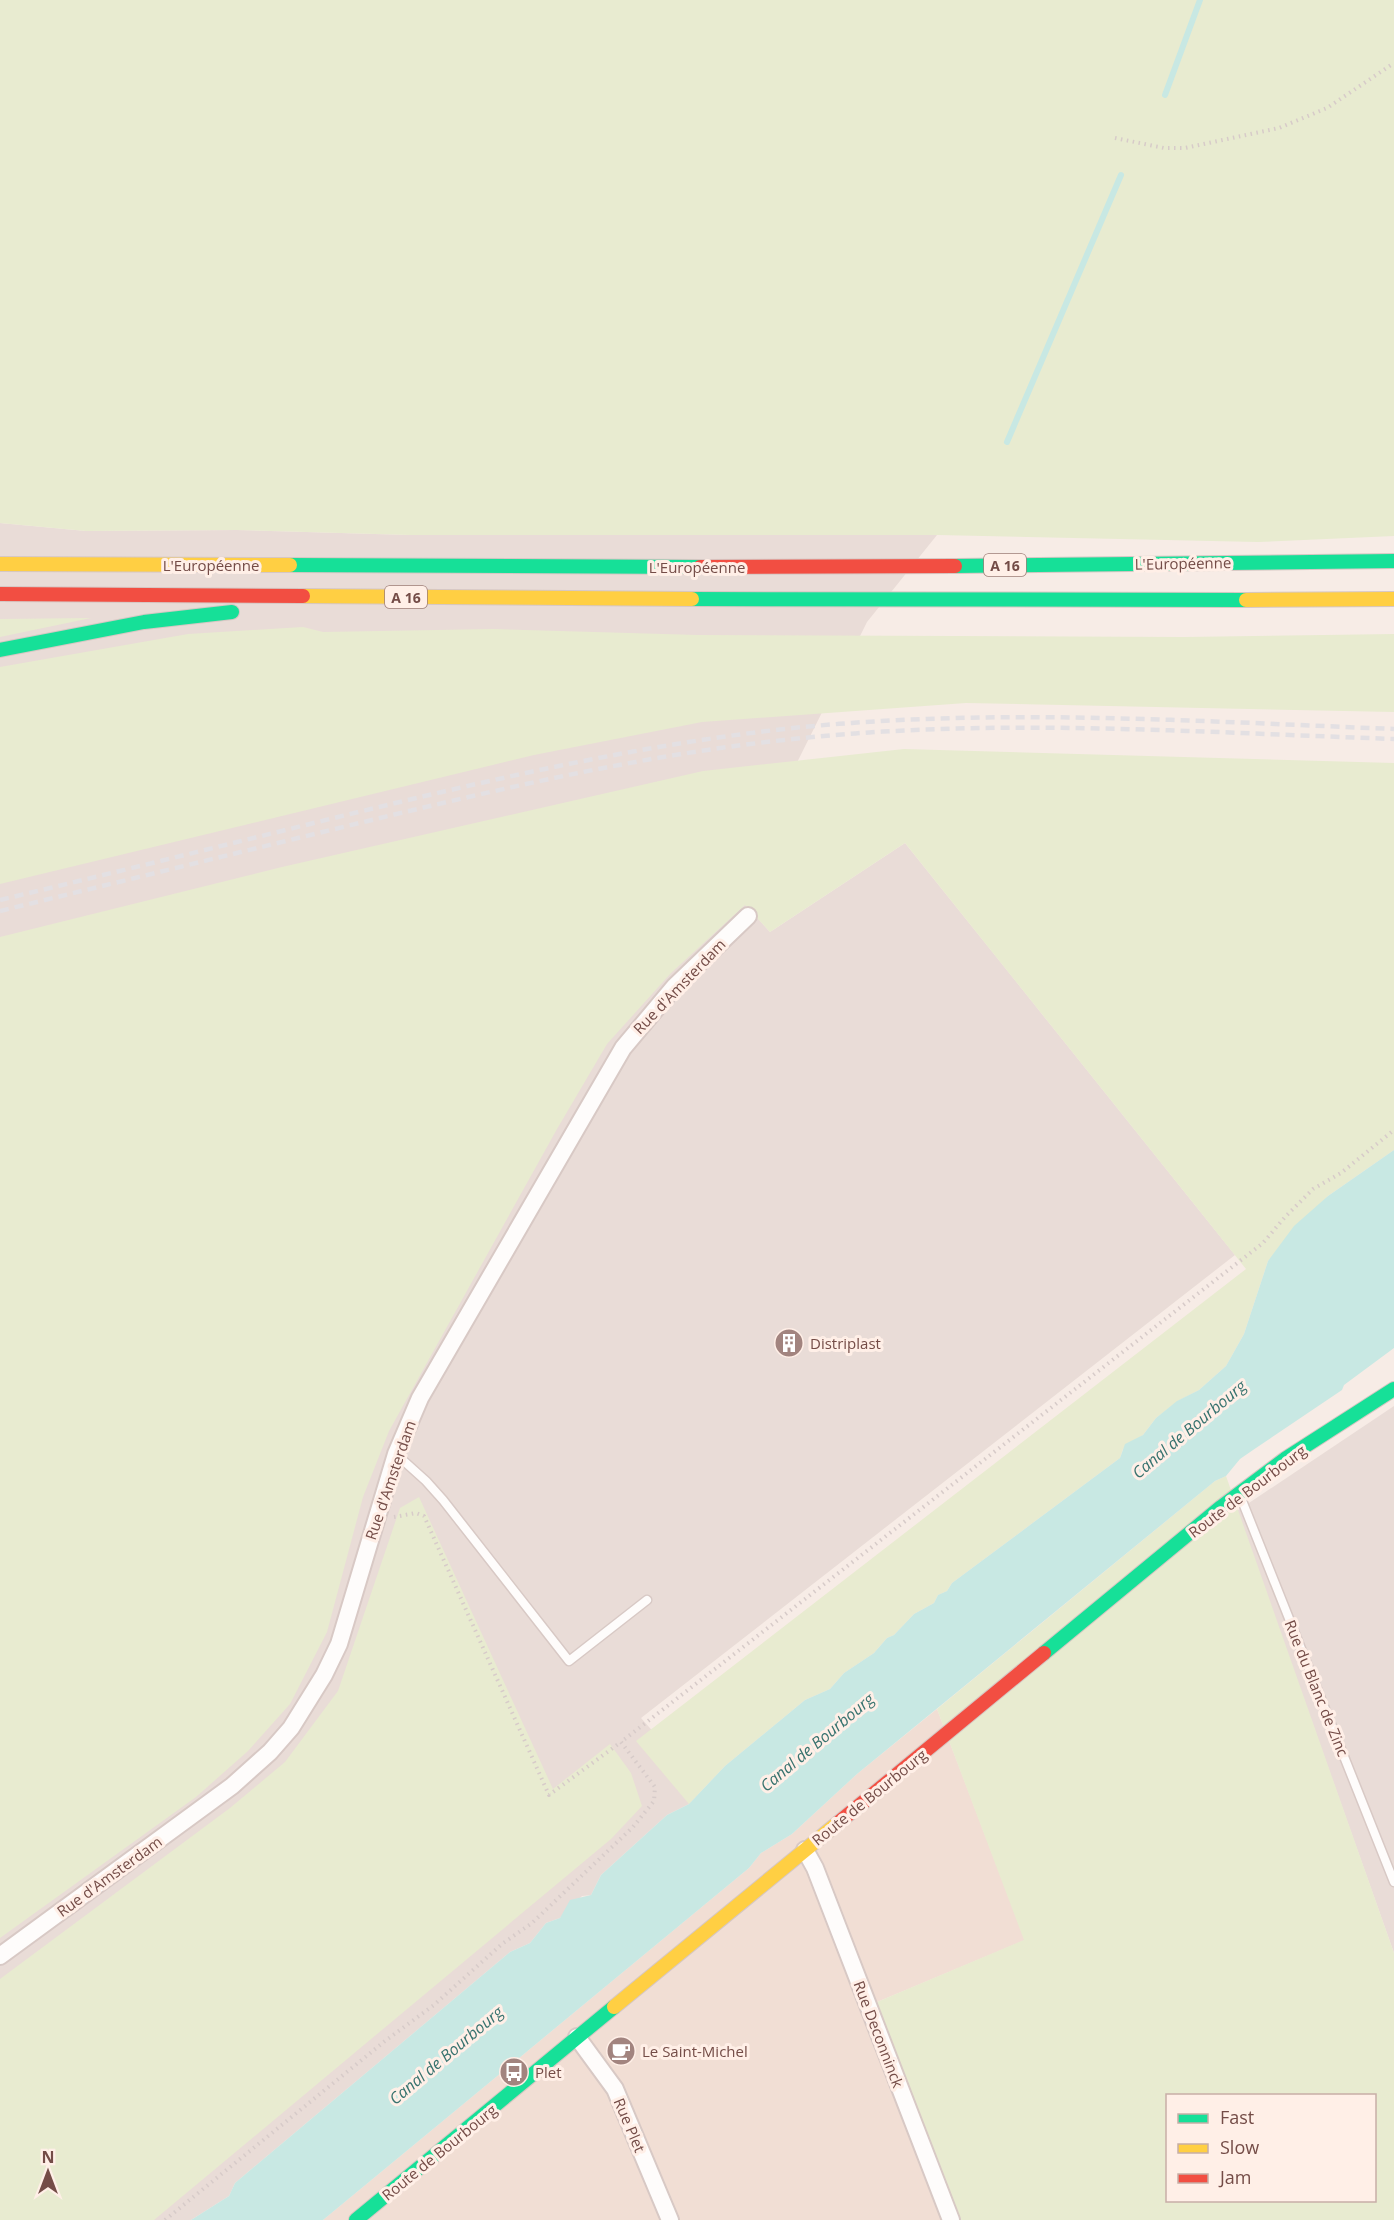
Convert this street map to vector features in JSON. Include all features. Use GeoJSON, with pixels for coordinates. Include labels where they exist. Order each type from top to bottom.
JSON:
{"type":"FeatureCollection","features":[{"type":"Feature","properties":{"kind":"main road"},"geometry":{"type":"LineString","coordinates":[[273,550],[616,567]]}},
{"type":"Feature","properties":{"kind":"main road","name":"L'Européenne"},"geometry":{"type":"LineString","coordinates":[[0,564],[809,567],[1394,561]]}},
{"type":"Feature","properties":{"kind":"main road","name":"L'Européenne"},"geometry":{"type":"LineString","coordinates":[[0,594],[813,600],[1394,599]]}},
{"type":"Feature","properties":{"kind":"main road"},"geometry":{"type":"LineString","coordinates":[[264,610],[813,600]]}},
{"type":"Feature","properties":{"kind":"main road"},"geometry":{"type":"LineString","coordinates":[[0,650],[144,622],[247,611]]}},
{"type":"Feature","properties":{"kind":"main road","name":"Route de Bourbourg"},"geometry":{"type":"LineString","coordinates":[[356,2220],[1239,1493],[1285,1459],[1394,1389]]}},
{"type":"Feature","properties":{"kind":"street","name":"Rue d'Amsterdam"},"geometry":{"type":"LineString","coordinates":[[0,1956],[215,1799],[270,1752],[300,1714],[332,1660],[346,1625],[396,1454],[420,1398],[622,1048],[675,986],[748,916]]}},
{"type":"Feature","properties":{"kind":"street","name":"Rue Deconninck"},"geometry":{"type":"LineString","coordinates":[[805,1850],[815,1868],[951,2220]]}},
{"type":"Feature","properties":{"kind":"street","name":"Rue Plet"},"geometry":{"type":"LineString","coordinates":[[577,2037],[609,2079],[670,2220]]}},
{"type":"Feature","properties":{"kind":"lane"},"geometry":{"type":"LineString","coordinates":[[396,1454],[443,1500],[569,1661],[647,1600]]}},
{"type":"Feature","properties":{"kind":"lane","name":"Rue du Blanc de Zinc"},"geometry":{"type":"LineString","coordinates":[[1239,1493],[1394,1882]]}},
{"type":"Feature","properties":{"kind":"path"},"geometry":{"type":"LineString","coordinates":[[1115,138],[1164,148],[1185,148],[1279,128],[1327,108],[1394,63]]}},
{"type":"Feature","properties":{"kind":"path"},"geometry":{"type":"LineString","coordinates":[[375,1520],[403,1513],[416,1513],[424,1516],[549,1795],[621,1742],[1263,1243],[1314,1189],[1341,1173],[1394,1130]]}},
{"type":"Feature","properties":{"kind":"path"},"geometry":{"type":"LineString","coordinates":[[165,2220],[385,2041],[434,2005],[502,1944],[532,1923],[633,1827],[654,1801],[655,1787],[621,1742]]}},
{"type":"Feature","properties":{"kind":"shaded area"},"geometry":{"type":"Polygon","coordinates":[[[0,523],[86,531],[237,530],[410,535],[937,535],[867,622],[733,891],[770,932],[905,843],[1235,1255],[641,1718],[703,1788],[689,1804],[667,1815],[601,1875],[591,1895],[582,1896],[560,1918],[546,1923],[530,1943],[510,1952],[235,2183],[229,2196],[191,2220],[0,2220],[0,523]]]}},
{"type":"Feature","properties":{"kind":"shaded area"},"geometry":{"type":"Polygon","coordinates":[[[1394,1406],[1394,1953],[1237,1511],[1394,1406]]]}},
{"type":"Feature","properties":{"kind":"shaded area"},"geometry":{"type":"Polygon","coordinates":[[[937,1709],[1025,1940],[877,2002],[960,2220],[323,2220],[749,1868],[761,1853],[792,1834],[857,1774],[937,1709]]]}},
{"type":"Feature","properties":{"kind":"green space"},"geometry":{"type":"Polygon","coordinates":[[[0,0],[1394,0],[1394,536],[1258,542],[937,535],[410,535],[237,530],[86,531],[0,523],[0,0]]]}},
{"type":"Feature","properties":{"kind":"green space"},"geometry":{"type":"Polygon","coordinates":[[[91,618],[0,637],[0,619],[91,618]]]}},
{"type":"Feature","properties":{"kind":"green space"},"geometry":{"type":"Polygon","coordinates":[[[303,627],[323,632],[493,629],[698,635],[1184,637],[1394,634],[1394,712],[966,703],[702,722],[534,755],[0,884],[0,667],[188,634],[303,627]]]}},
{"type":"Feature","properties":{"kind":"green space"},"geometry":{"type":"Polygon","coordinates":[[[904,749],[1394,763],[1394,1150],[1328,1196],[1268,1261],[1244,1334],[1226,1366],[1199,1390],[1178,1401],[1156,1418],[1143,1435],[1123,1449],[1120,1458],[952,1583],[947,1591],[938,1595],[934,1603],[914,1614],[874,1653],[844,1673],[830,1689],[805,1700],[725,1766],[689,1804],[636,1741],[1246,1269],[905,843],[770,932],[745,905],[671,973],[607,1044],[557,1129],[389,1431],[363,1497],[327,1632],[290,1704],[248,1751],[196,1797],[0,1938],[0,937],[282,867],[703,771],[904,749]]]}},
{"type":"Feature","properties":{"kind":"green space"},"geometry":{"type":"Polygon","coordinates":[[[1226,1476],[1394,1953],[1394,2220],[960,2220],[877,2002],[1024,1940],[937,1709],[1215,1481],[1226,1476]]]}},
{"type":"Feature","properties":{"kind":"green space"},"geometry":{"type":"Polygon","coordinates":[[[419,1497],[553,1789],[610,1744],[631,1773],[642,1806],[611,1839],[154,2220],[0,2220],[0,1979],[230,1808],[285,1762],[338,1691],[400,1508],[419,1497]]]}},
{"type":"Feature","properties":{"kind":"water","name":"Canal de Bourbourg"},"geometry":{"type":"Polygon","coordinates":[[[1394,1150],[1394,1348],[1344,1385],[1342,1390],[1240,1459],[1226,1476],[1215,1481],[857,1774],[792,1834],[761,1853],[749,1868],[323,2220],[191,2220],[229,2196],[235,2183],[510,1952],[530,1943],[546,1923],[560,1918],[570,1900],[591,1895],[601,1875],[667,1815],[689,1804],[725,1766],[805,1700],[830,1689],[844,1673],[874,1653],[914,1614],[934,1603],[938,1595],[947,1591],[952,1583],[1120,1458],[1125,1444],[1143,1435],[1156,1418],[1177,1401],[1199,1390],[1226,1366],[1244,1334],[1268,1261],[1294,1226],[1328,1196],[1394,1150]]]}},
{"type":"Feature","properties":{"kind":"waterway"},"geometry":{"type":"LineString","coordinates":[[1165,95],[1200,0]]}},
{"type":"Feature","properties":{"kind":"waterway"},"geometry":{"type":"LineString","coordinates":[[1007,442],[1121,175]]}},
{"type":"Feature","properties":{"kind":"railway"},"geometry":{"type":"LineString","coordinates":[[0,900],[559,766],[671,745],[784,729],[860,722],[1012,717],[1165,720],[1394,729]]}},
{"type":"Feature","properties":{"kind":"railway"},"geometry":{"type":"LineString","coordinates":[[0,911],[480,794],[631,763],[732,746],[860,733],[1012,728],[1165,730],[1394,739]]}},
{"type":"Feature","properties":{"kind":"traffic: fast"},"geometry":{"type":"LineString","coordinates":[[955,566],[1394,561]]}},
{"type":"Feature","properties":{"kind":"traffic: fast"},"geometry":{"type":"LineString","coordinates":[[290,565],[700,567]]}},
{"type":"Feature","properties":{"kind":"traffic: fast"},"geometry":{"type":"LineString","coordinates":[[692,599],[1246,600]]}},
{"type":"Feature","properties":{"kind":"traffic: fast"},"geometry":{"type":"LineString","coordinates":[[0,650],[144,622],[232,612]]}},
{"type":"Feature","properties":{"kind":"traffic: fast"},"geometry":{"type":"LineString","coordinates":[[1044,1653],[1221,1507],[1285,1459],[1394,1389]]}},
{"type":"Feature","properties":{"kind":"traffic: fast"},"geometry":{"type":"LineString","coordinates":[[356,2220],[614,2007]]}},
{"type":"Feature","properties":{"kind":"traffic: slow"},"geometry":{"type":"LineString","coordinates":[[0,564],[290,565]]}},
{"type":"Feature","properties":{"kind":"traffic: slow"},"geometry":{"type":"LineString","coordinates":[[303,596],[692,599]]}},
{"type":"Feature","properties":{"kind":"traffic: slow"},"geometry":{"type":"LineString","coordinates":[[1246,600],[1394,599]]}},
{"type":"Feature","properties":{"kind":"traffic: slow"},"geometry":{"type":"LineString","coordinates":[[614,2007],[838,1823]]}},
{"type":"Feature","properties":{"kind":"traffic: jam"},"geometry":{"type":"LineString","coordinates":[[700,567],[955,566]]}},
{"type":"Feature","properties":{"kind":"traffic: jam"},"geometry":{"type":"LineString","coordinates":[[0,594],[303,596]]}},
{"type":"Feature","properties":{"kind":"traffic: jam"},"geometry":{"type":"LineString","coordinates":[[838,1823],[1044,1653]]}},
{"type":"Feature","properties":{"kind":"place","name":"Distriplast"},"geometry":{"type":"Point","coordinates":[789,1343]}},
{"type":"Feature","properties":{"kind":"place","name":"Le Saint-Michel"},"geometry":{"type":"Point","coordinates":[621,2051]}},
{"type":"Feature","properties":{"kind":"place","name":"Plet"},"geometry":{"type":"Point","coordinates":[514,2072]}}]}
